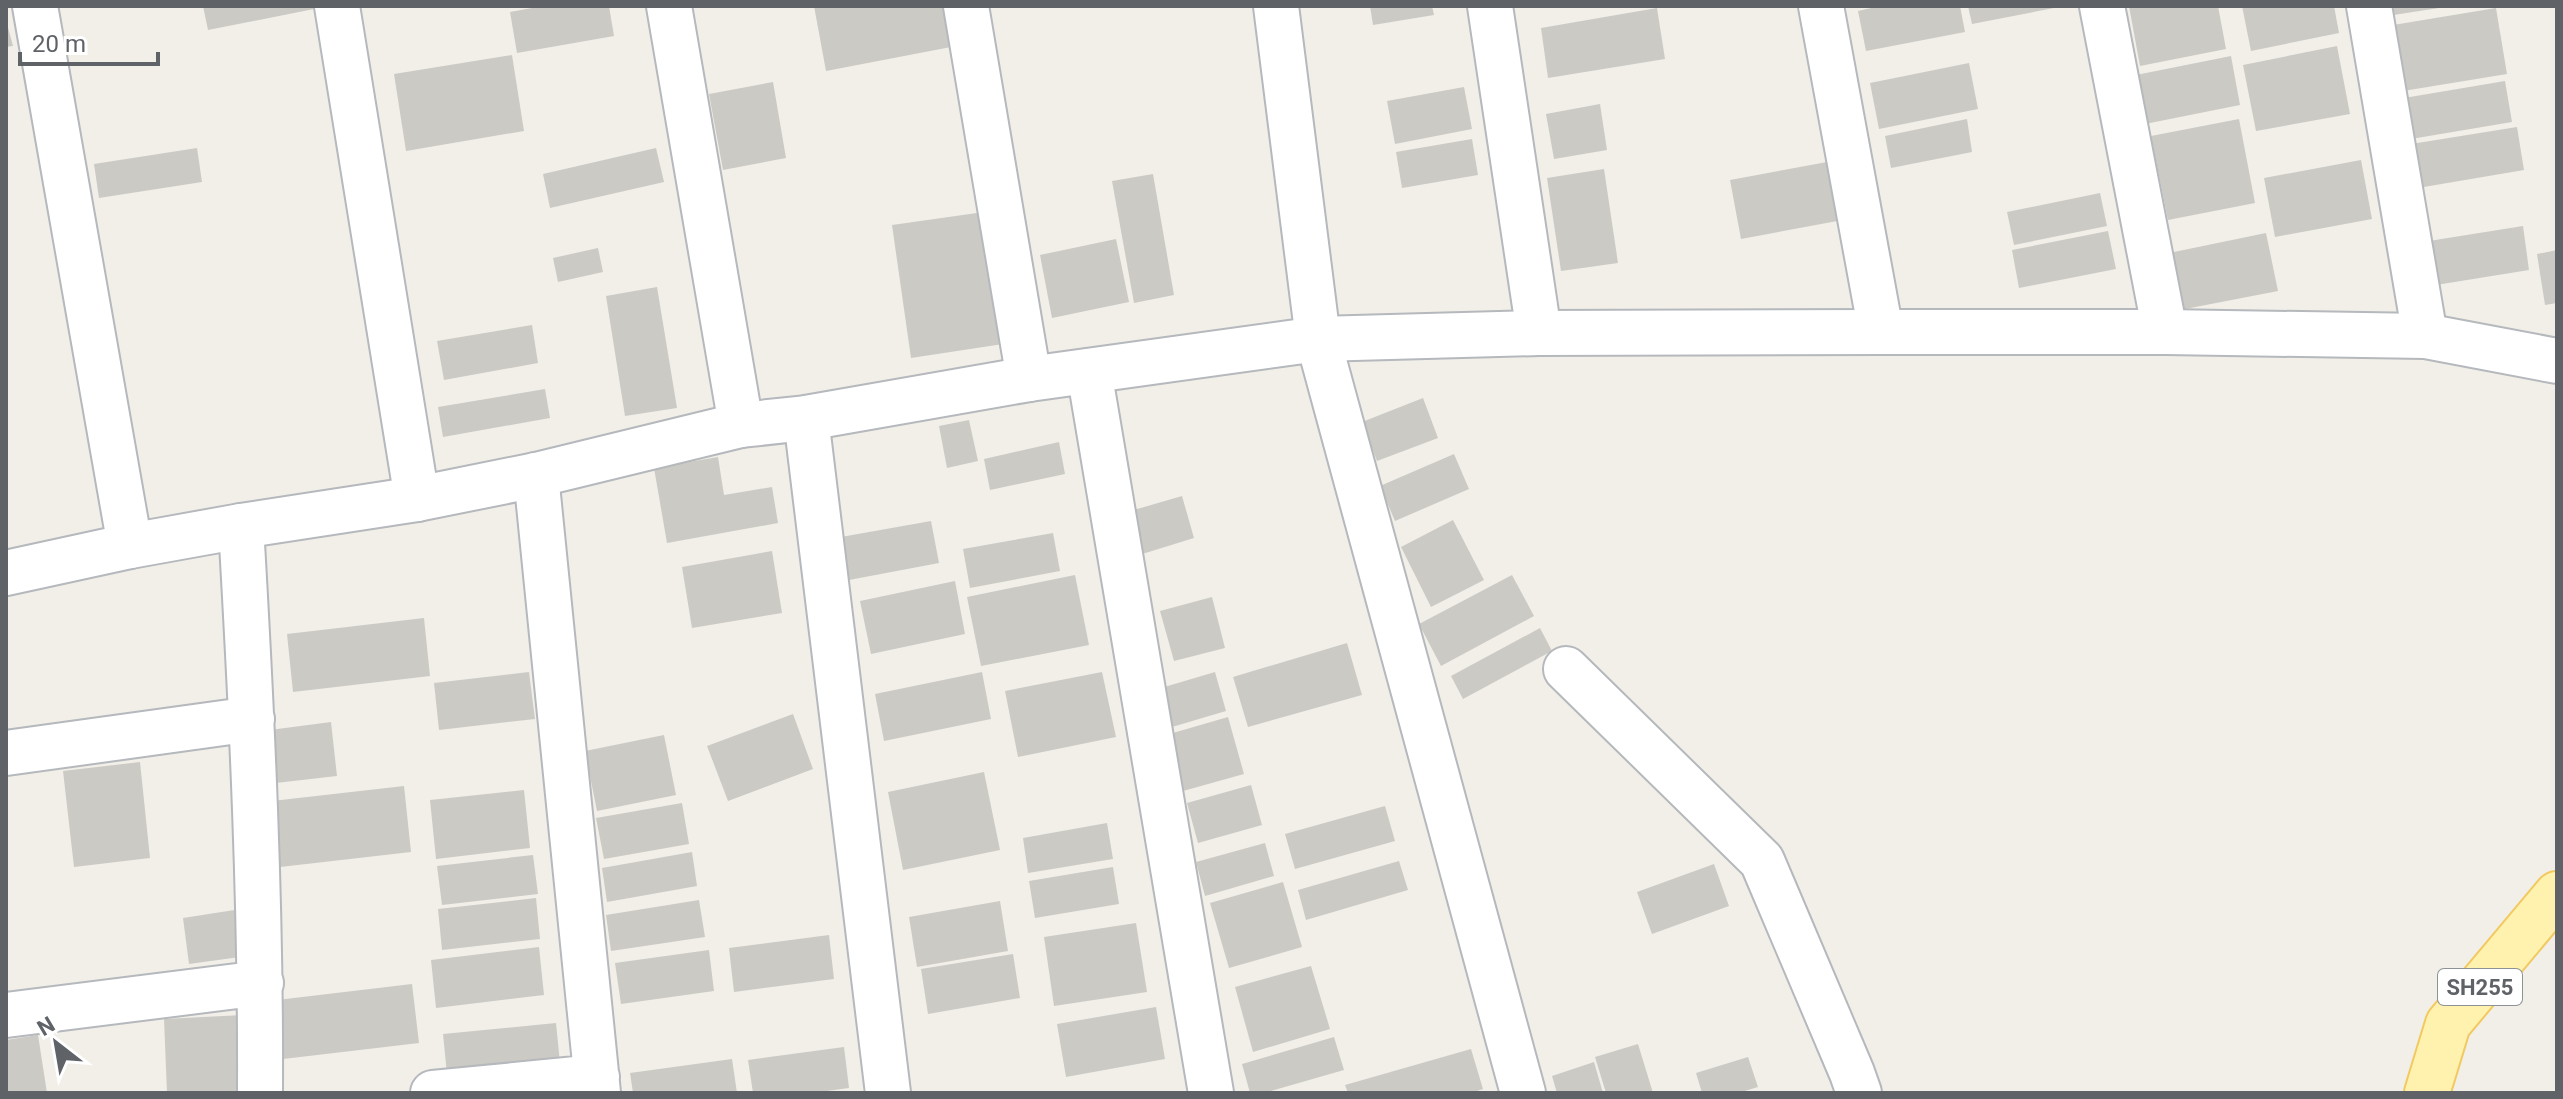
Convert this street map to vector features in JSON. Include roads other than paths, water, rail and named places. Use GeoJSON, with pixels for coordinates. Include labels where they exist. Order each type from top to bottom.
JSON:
{"type":"FeatureCollection","features":[{"type":"Feature","properties":{"kind":"main road","name":"SH255"},"geometry":{"type":"LineString","coordinates":[[2427,1093],[2448,1024],[2557,894]]}},
{"type":"Feature","properties":{"kind":"street"},"geometry":{"type":"LineString","coordinates":[[35,6],[130,546]]}},
{"type":"Feature","properties":{"kind":"street"},"geometry":{"type":"LineString","coordinates":[[337,6],[417,499]]}},
{"type":"Feature","properties":{"kind":"street"},"geometry":{"type":"LineString","coordinates":[[669,6],[741,425]]}},
{"type":"Feature","properties":{"kind":"street"},"geometry":{"type":"LineString","coordinates":[[966,6],[1029,379]]}},
{"type":"Feature","properties":{"kind":"street"},"geometry":{"type":"LineString","coordinates":[[1276,6],[1318,339],[1523,1093]]}},
{"type":"Feature","properties":{"kind":"street"},"geometry":{"type":"LineString","coordinates":[[1490,6],[1539,333]]}},
{"type":"Feature","properties":{"kind":"street"},"geometry":{"type":"LineString","coordinates":[[1821,6],[1881,332]]}},
{"type":"Feature","properties":{"kind":"street"},"geometry":{"type":"LineString","coordinates":[[2102,6],[2165,332]]}},
{"type":"Feature","properties":{"kind":"street"},"geometry":{"type":"LineString","coordinates":[[2369,6],[2425,336]]}},
{"type":"Feature","properties":{"kind":"street"},"geometry":{"type":"LineString","coordinates":[[6,573],[241,526],[417,499],[536,475],[741,425],[806,418],[1029,379],[1318,339],[1539,333],[1881,332],[2425,336],[2557,361]]}},
{"type":"Feature","properties":{"kind":"street"},"geometry":{"type":"LineString","coordinates":[[1089,371],[1211,1093]]}},
{"type":"Feature","properties":{"kind":"street"},"geometry":{"type":"LineString","coordinates":[[806,418],[888,1093]]}},
{"type":"Feature","properties":{"kind":"street"},"geometry":{"type":"LineString","coordinates":[[433,1093],[598,1085],[536,475]]}},
{"type":"Feature","properties":{"kind":"street"},"geometry":{"type":"LineString","coordinates":[[241,526],[252,719],[261,983],[260,1093]]}},
{"type":"Feature","properties":{"kind":"street"},"geometry":{"type":"LineString","coordinates":[[1566,669],[1762,861],[1859,1093]]}},
{"type":"Feature","properties":{"kind":"street"},"geometry":{"type":"LineString","coordinates":[[6,753],[252,719]]}},
{"type":"Feature","properties":{"kind":"street"},"geometry":{"type":"LineString","coordinates":[[6,1015],[261,983]]}}]}
